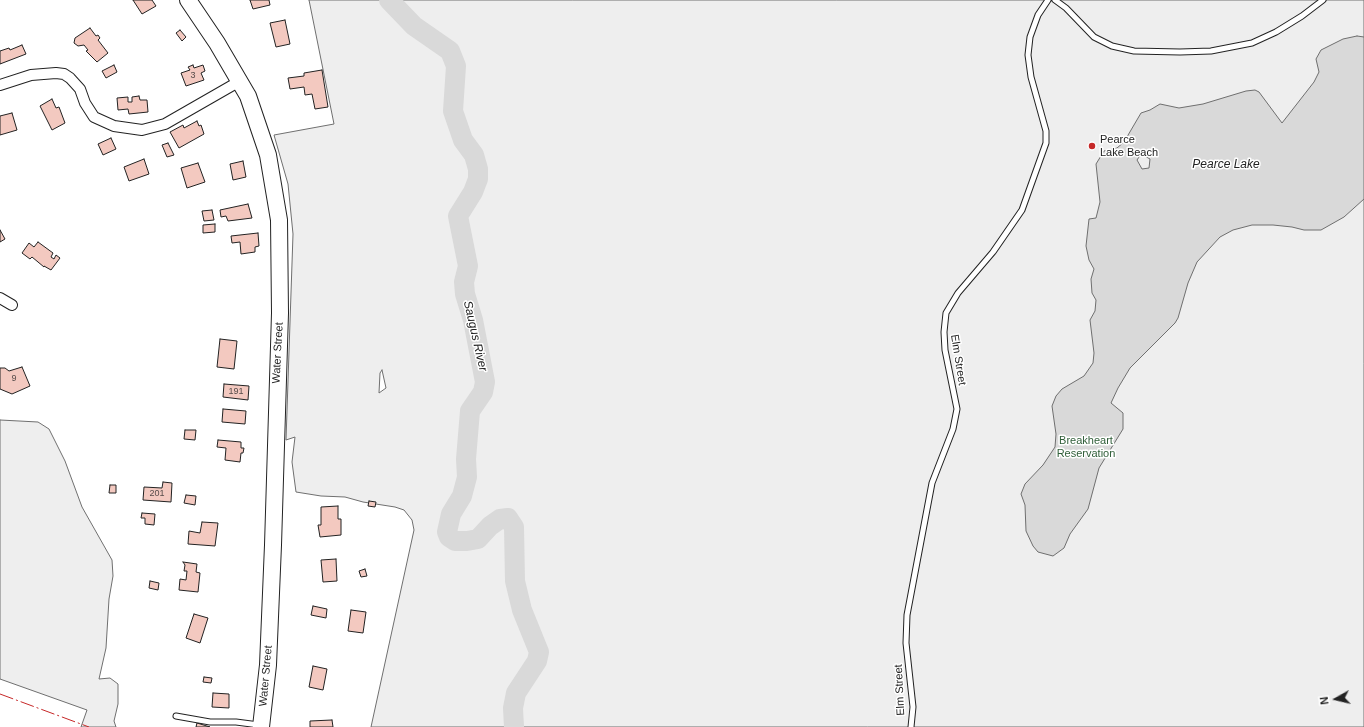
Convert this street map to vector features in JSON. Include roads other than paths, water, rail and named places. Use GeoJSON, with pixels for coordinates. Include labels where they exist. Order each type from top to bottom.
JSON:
{"type":"FeatureCollection","features":[{"type":"Feature","properties":{"kind":"main road","name":"Water Street"},"geometry":{"type":"LineString","coordinates":[[188,0],[248,96],[268,155],[279,220],[280,313],[273,545],[268,666],[262,726]]}},
{"type":"Feature","properties":{"kind":"street"},"geometry":{"type":"LineString","coordinates":[[0,85],[31,75],[56,73],[64,74],[80,89],[85,103],[94,117],[114,126],[142,130],[165,124],[240,82]]}},
{"type":"Feature","properties":{"kind":"street"},"geometry":{"type":"LineString","coordinates":[[0,298],[12,305]]}},
{"type":"Feature","properties":{"kind":"lane","name":"Elm Street"},"geometry":{"type":"LineString","coordinates":[[911,727],[913,707],[906,643],[908,615],[932,483],[953,428],[957,409],[944,350],[946,313],[958,293],[993,252],[1022,210],[1044,150],[1046,143],[1046,131],[1031,77],[1028,55],[1030,37],[1038,15],[1048,0]]}},
{"type":"Feature","properties":{"kind":"lane"},"geometry":{"type":"LineString","coordinates":[[1055,0],[1066,8],[1094,37],[1112,46],[1134,51],[1180,52],[1211,51],[1252,43],[1276,32],[1302,16],[1323,0]]}},
{"type":"Feature","properties":{"kind":"lane"},"geometry":{"type":"LineString","coordinates":[[176,716],[210,722],[236,722],[262,726]]}},
{"type":"Feature","properties":{"kind":"water","name":"Pearce Lake"},"geometry":{"type":"Polygon","coordinates":[[[1357,36],[1364,37],[1364,199],[1344,217],[1321,230],[1304,230],[1273,225],[1252,225],[1233,230],[1220,237],[1197,262],[1188,283],[1178,318],[1175,323],[1130,368],[1118,388],[1111,403],[1123,413],[1123,429],[1099,468],[1088,509],[1070,534],[1064,548],[1053,556],[1038,552],[1033,546],[1026,531],[1025,505],[1021,494],[1025,484],[1043,465],[1055,447],[1056,434],[1052,406],[1056,396],[1062,389],[1084,376],[1093,363],[1094,353],[1090,320],[1095,311],[1096,300],[1092,293],[1091,279],[1094,269],[1089,260],[1086,246],[1089,219],[1096,218],[1100,202],[1096,164],[1104,151],[1117,148],[1124,142],[1141,113],[1160,104],[1179,108],[1203,104],[1246,91],[1255,90],[1259,92],[1282,123],[1314,82],[1319,72],[1316,59],[1321,50],[1343,39],[1357,36]],[[1141,154],[1137,160],[1142,169],[1149,168],[1150,159],[1141,154]]]}},
{"type":"Feature","properties":{"kind":"waterway","name":"Saugus River"},"geometry":{"type":"LineString","coordinates":[[389,0],[414,26],[450,51],[456,66],[453,111],[463,140],[474,155],[478,169],[478,179],[473,192],[458,216],[468,266],[464,282],[465,294],[473,320],[485,382],[483,392],[470,411],[466,459],[467,477],[462,496],[451,514],[447,532],[449,537],[455,541],[467,541],[478,539],[490,526],[500,519],[508,518],[514,527],[515,581],[522,610],[539,652],[537,661],[516,693],[513,708],[514,727]]}},
{"type":"Feature","properties":{"kind":"place","name":"Pearce Lake Beach"},"geometry":{"type":"Point","coordinates":[1092,146]}},
{"type":"Feature","properties":{"kind":"park label","name":"Breakheart Reservation"},"geometry":{"type":"Point","coordinates":[1086,447]}}]}
